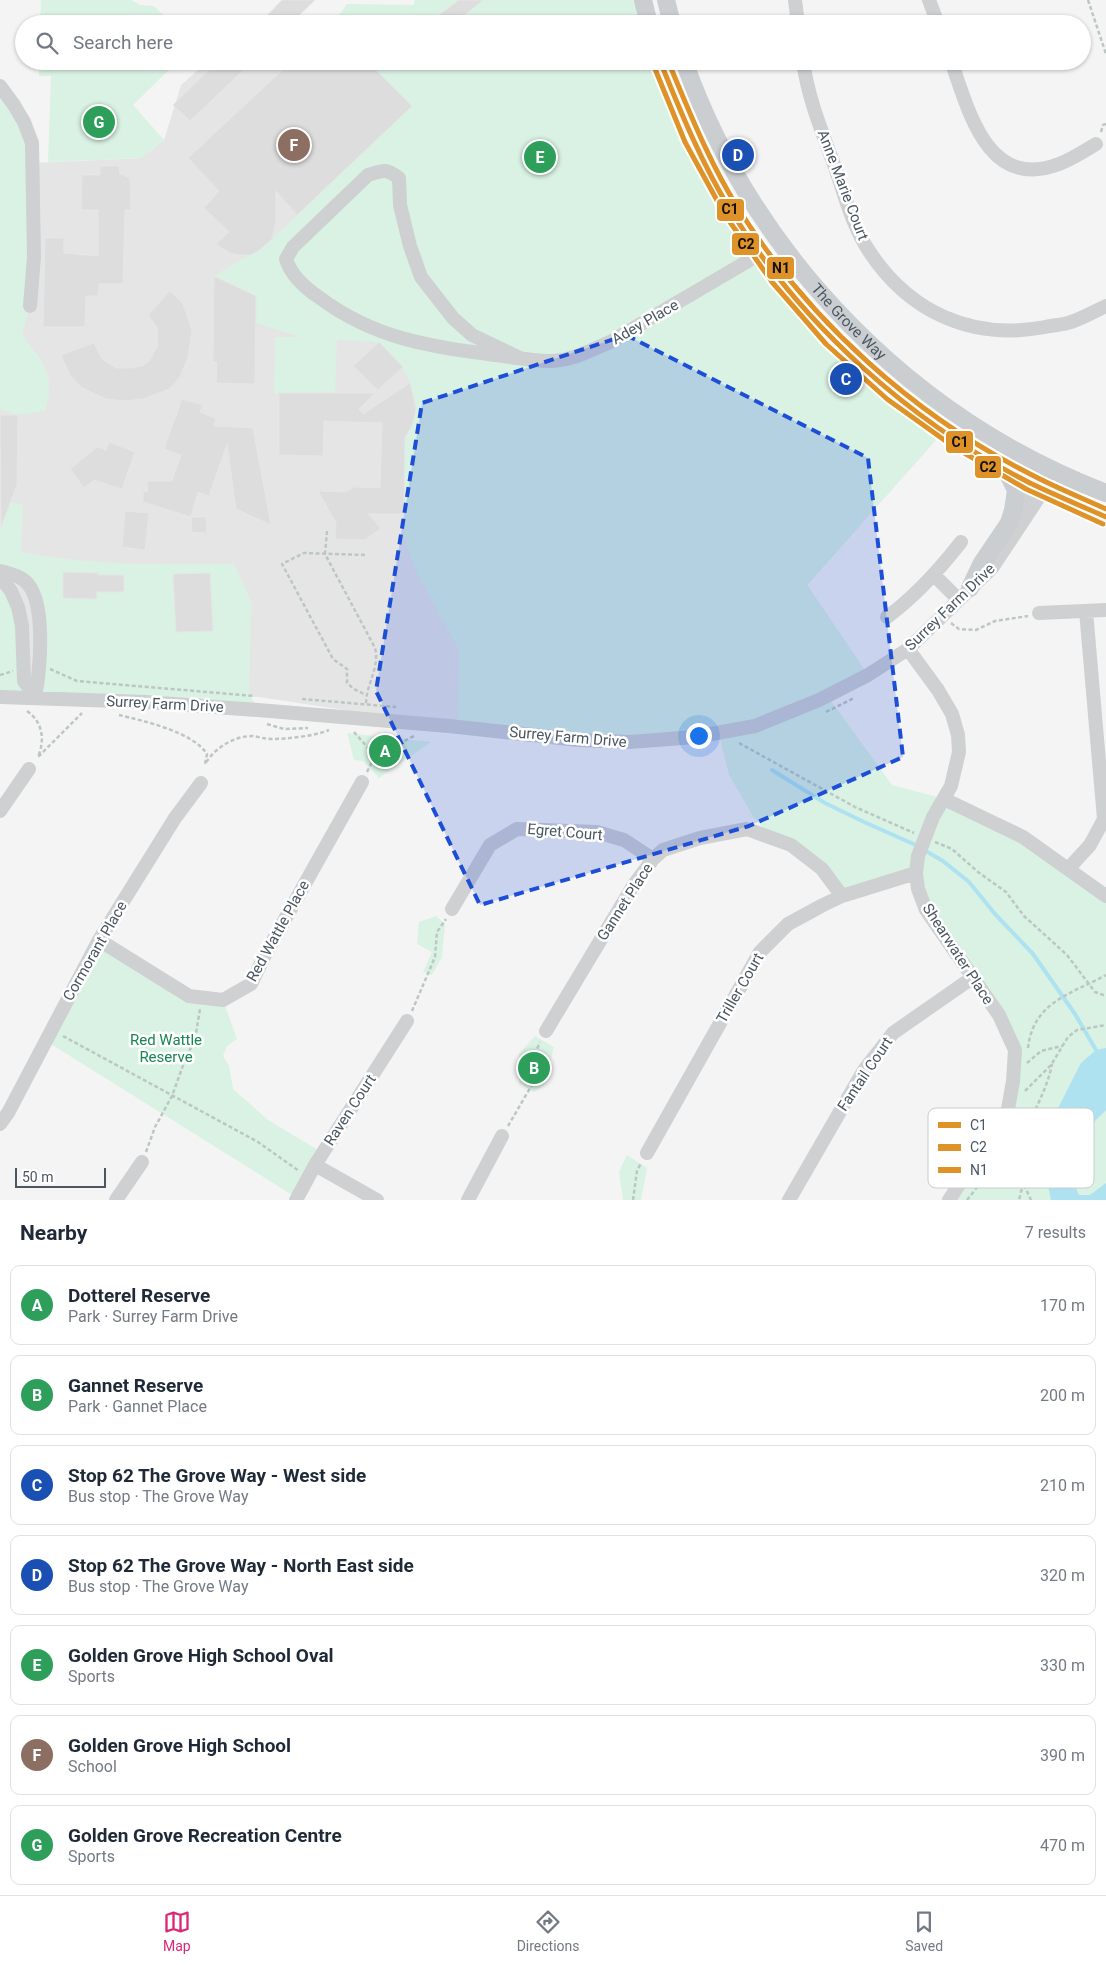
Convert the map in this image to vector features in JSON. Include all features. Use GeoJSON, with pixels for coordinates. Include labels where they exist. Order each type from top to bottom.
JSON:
{"type":"FeatureCollection","features":[{"type":"Feature","properties":{"kind":"main road"},"geometry":{"type":"LineString","coordinates":[[643,0],[647,15]]}},
{"type":"Feature","properties":{"kind":"main road"},"geometry":{"type":"LineString","coordinates":[[666,0],[670,15]]}},
{"type":"Feature","properties":{"kind":"main road","name":"The Grove Way"},"geometry":{"type":"LineString","coordinates":[[663,70],[700,156],[741,230],[811,318],[872,377],[958,443],[1038,488],[1106,517]]}},
{"type":"Feature","properties":{"kind":"main road","name":"The Grove Way"},"geometry":{"type":"LineString","coordinates":[[687,70],[696,94],[728,162],[756,209],[826,300],[899,371],[979,430],[1049,469],[1106,493]]}},
{"type":"Feature","properties":{"kind":"main road"},"geometry":{"type":"LineString","coordinates":[[760,254],[779,241]]}},
{"type":"Feature","properties":{"kind":"main road"},"geometry":{"type":"LineString","coordinates":[[1038,488],[1049,469]]}},
{"type":"Feature","properties":{"kind":"main road"},"geometry":{"type":"LineString","coordinates":[[965,594],[982,563],[1008,523],[1016,494],[1007,472]]}},
{"type":"Feature","properties":{"kind":"street"},"geometry":{"type":"LineString","coordinates":[[795,0],[797,15]]}},
{"type":"Feature","properties":{"kind":"street"},"geometry":{"type":"LineString","coordinates":[[929,0],[935,15]]}},
{"type":"Feature","properties":{"kind":"street","name":"Anne Marie Court"},"geometry":{"type":"LineString","coordinates":[[805,70],[814,109],[853,217],[868,250],[887,275],[910,298],[935,313],[967,325],[1001,331],[1033,329],[1070,322],[1106,306]]}},
{"type":"Feature","properties":{"kind":"street"},"geometry":{"type":"LineString","coordinates":[[954,70],[980,137],[995,155],[1017,167],[1035,170],[1059,164],[1096,144]]}},
{"type":"Feature","properties":{"kind":"street"},"geometry":{"type":"LineString","coordinates":[[0,86],[14,104],[24,122],[32,143],[34,258],[30,306]]}},
{"type":"Feature","properties":{"kind":"street","name":"Adey Place"},"geometry":{"type":"LineString","coordinates":[[453,318],[421,277],[410,246],[400,205],[399,178],[389,171],[380,171],[368,175],[293,248],[286,259],[290,271],[312,293],[338,312],[366,326],[404,339],[444,348],[549,361],[584,354],[610,342],[760,254]]}},
{"type":"Feature","properties":{"kind":"street"},"geometry":{"type":"LineString","coordinates":[[453,318],[472,335],[520,358]]}},
{"type":"Feature","properties":{"kind":"street"},"geometry":{"type":"LineString","coordinates":[[444,348],[458,341],[460,336],[460,329],[453,318]]}},
{"type":"Feature","properties":{"kind":"street"},"geometry":{"type":"LineString","coordinates":[[1008,523],[1038,488]]}},
{"type":"Feature","properties":{"kind":"street","name":"Surrey Farm Drive"},"geometry":{"type":"LineString","coordinates":[[0,697],[145,702],[364,718],[578,740],[630,742],[696,737],[755,726],[820,700],[868,675],[908,649],[984,577],[1001,557],[1038,488]]}},
{"type":"Feature","properties":{"kind":"street"},"geometry":{"type":"LineString","coordinates":[[886,617],[899,608],[934,575],[961,542]]}},
{"type":"Feature","properties":{"kind":"street"},"geometry":{"type":"LineString","coordinates":[[0,571],[25,581],[34,592],[39,616],[40,668],[35,697]]}},
{"type":"Feature","properties":{"kind":"street"},"geometry":{"type":"LineString","coordinates":[[934,575],[965,594]]}},
{"type":"Feature","properties":{"kind":"street"},"geometry":{"type":"LineString","coordinates":[[0,577],[18,607],[22,626],[24,681],[35,697]]}},
{"type":"Feature","properties":{"kind":"street"},"geometry":{"type":"LineString","coordinates":[[1039,613],[1106,610]]}},
{"type":"Feature","properties":{"kind":"street"},"geometry":{"type":"LineString","coordinates":[[1069,868],[1090,845],[1104,819],[1103,782],[1086,611]]}},
{"type":"Feature","properties":{"kind":"street","name":"Shearwater Place"},"geometry":{"type":"LineString","coordinates":[[908,649],[938,690],[952,714],[958,735],[959,752],[951,786],[933,817],[918,856],[916,873],[918,889],[926,910],[999,1015],[1015,1050],[1013,1081],[1008,1108]]}},
{"type":"Feature","properties":{"kind":"street"},"geometry":{"type":"LineString","coordinates":[[0,811],[29,769]]}},
{"type":"Feature","properties":{"kind":"street","name":"Red Wattle Place"},"geometry":{"type":"LineString","coordinates":[[98,940],[190,996],[222,1000],[252,984],[266,953],[362,782]]}},
{"type":"Feature","properties":{"kind":"street","name":"Cormorant Place"},"geometry":{"type":"LineString","coordinates":[[0,1124],[98,940],[175,818],[201,783]]}},
{"type":"Feature","properties":{"kind":"street"},"geometry":{"type":"LineString","coordinates":[[944,799],[1023,837],[1106,896]]}},
{"type":"Feature","properties":{"kind":"street","name":"Egret Court"},"geometry":{"type":"LineString","coordinates":[[452,909],[490,845],[517,829],[596,832],[624,840],[653,859]]}},
{"type":"Feature","properties":{"kind":"street","name":"Gannet Place"},"geometry":{"type":"LineString","coordinates":[[546,1031],[633,886],[653,859],[663,850],[700,838],[747,829],[791,845],[822,869],[842,896]]}},
{"type":"Feature","properties":{"kind":"street","name":"Triller Court"},"geometry":{"type":"LineString","coordinates":[[647,1153],[760,952],[788,924],[842,896],[916,873]]}},
{"type":"Feature","properties":{"kind":"street","name":"Fantail Court"},"geometry":{"type":"LineString","coordinates":[[789,1200],[864,1070],[893,1033],[972,978]]}},
{"type":"Feature","properties":{"kind":"street","name":"Raven Court"},"geometry":{"type":"LineString","coordinates":[[296,1200],[315,1165],[407,1021]]}},
{"type":"Feature","properties":{"kind":"street"},"geometry":{"type":"LineString","coordinates":[[468,1200],[502,1136]]}},
{"type":"Feature","properties":{"kind":"street"},"geometry":{"type":"LineString","coordinates":[[116,1200],[142,1162]]}},
{"type":"Feature","properties":{"kind":"street"},"geometry":{"type":"LineString","coordinates":[[315,1165],[377,1200]]}},
{"type":"Feature","properties":{"kind":"street","name":"Shearwater Place"},"geometry":{"type":"LineString","coordinates":[[949,1200],[957,1188]]}},
{"type":"Feature","properties":{"kind":"path"},"geometry":{"type":"LineString","coordinates":[[1088,0],[1106,54]]}},
{"type":"Feature","properties":{"kind":"path"},"geometry":{"type":"LineString","coordinates":[[326,531],[325,554],[375,648],[377,656],[376,666],[366,695],[364,718]]}},
{"type":"Feature","properties":{"kind":"path"},"geometry":{"type":"LineString","coordinates":[[365,555],[304,553],[282,564],[333,659],[346,669],[347,683],[354,690],[366,695]]}},
{"type":"Feature","properties":{"kind":"path"},"geometry":{"type":"LineString","coordinates":[[943,616],[959,629],[966,631],[984,628],[995,621],[1008,621],[1039,613]]}},
{"type":"Feature","properties":{"kind":"path"},"geometry":{"type":"LineString","coordinates":[[0,675],[23,668]]}},
{"type":"Feature","properties":{"kind":"path"},"geometry":{"type":"LineString","coordinates":[[40,668],[53,670],[77,681],[259,697]]}},
{"type":"Feature","properties":{"kind":"path"},"geometry":{"type":"LineString","coordinates":[[298,699],[405,708]]}},
{"type":"Feature","properties":{"kind":"path"},"geometry":{"type":"LineString","coordinates":[[113,713],[137,719],[192,739],[202,746],[207,754],[205,764],[217,749],[242,738],[252,736],[279,738],[324,732],[331,729]]}},
{"type":"Feature","properties":{"kind":"path"},"geometry":{"type":"LineString","coordinates":[[350,730],[362,739],[364,745],[375,756]]}},
{"type":"Feature","properties":{"kind":"path"},"geometry":{"type":"LineString","coordinates":[[362,782],[375,756],[416,735]]}},
{"type":"Feature","properties":{"kind":"path"},"geometry":{"type":"LineString","coordinates":[[407,1021],[435,957],[437,932],[452,909]]}},
{"type":"Feature","properties":{"kind":"path"},"geometry":{"type":"LineString","coordinates":[[1050,1005],[1070,992],[1106,975]]}},
{"type":"Feature","properties":{"kind":"path"},"geometry":{"type":"LineString","coordinates":[[142,1162],[155,1126],[172,1096],[185,1060],[196,1039],[202,997]]}},
{"type":"Feature","properties":{"kind":"path"},"geometry":{"type":"LineString","coordinates":[[1009,1108],[1052,1064],[1062,1046],[1077,1030],[1106,1025]]}},
{"type":"Feature","properties":{"kind":"path"},"geometry":{"type":"LineString","coordinates":[[52,1029],[258,1142],[286,1160],[308,1178]]}},
{"type":"Feature","properties":{"kind":"path"},"geometry":{"type":"LineString","coordinates":[[502,1136],[533,1083],[537,1049],[546,1031]]}},
{"type":"Feature","properties":{"kind":"path"},"geometry":{"type":"LineString","coordinates":[[1027,1063],[1041,1051],[1062,1046]]}},
{"type":"Feature","properties":{"kind":"path"},"geometry":{"type":"LineString","coordinates":[[1037,1108],[1049,1080],[1052,1064]]}},
{"type":"Feature","properties":{"kind":"path"},"geometry":{"type":"LineString","coordinates":[[633,1200],[636,1170],[647,1153]]}},
{"type":"Feature","properties":{"kind":"path"},"geometry":{"type":"LineString","coordinates":[[1025,1188],[1031,1200]]}},
{"type":"Feature","properties":{"kind":"highlighted area"},"geometry":{"type":"Polygon","coordinates":[[[626,335],[868,458],[903,757],[749,826],[480,905],[376,691],[422,403],[626,335]]]}},
{"type":"Feature","properties":{"kind":"shaded area"},"geometry":{"type":"Polygon","coordinates":[[[198,70],[664,70],[741,230],[792,294],[943,432],[807,585],[868,675],[449,726],[259,697],[0,695],[0,92],[32,163],[141,158],[164,140],[181,85],[198,70]]]}},
{"type":"Feature","properties":{"kind":"green space"},"geometry":{"type":"Polygon","coordinates":[[[41,0],[131,0],[140,5],[154,6],[164,15],[40,15],[41,0]]]}},
{"type":"Feature","properties":{"kind":"green space"},"geometry":{"type":"Polygon","coordinates":[[[414,0],[636,0],[642,15],[339,15],[347,4],[414,5],[414,0]]]}},
{"type":"Feature","properties":{"kind":"green space"},"geometry":{"type":"Polygon","coordinates":[[[39,70],[169,70],[133,105],[164,140],[141,158],[48,162],[51,76],[39,76],[39,70]]]}},
{"type":"Feature","properties":{"kind":"green space"},"geometry":{"type":"Polygon","coordinates":[[[376,70],[665,70],[700,156],[792,294],[943,432],[807,585],[868,675],[755,726],[630,742],[458,727],[459,650],[418,575],[404,538],[405,431],[411,425],[416,410],[411,384],[407,376],[401,365],[379,342],[337,340],[335,395],[274,394],[275,337],[300,337],[256,323],[256,296],[214,276],[267,244],[411,106],[376,70]]]}},
{"type":"Feature","properties":{"kind":"green space"},"geometry":{"type":"Polygon","coordinates":[[[0,87],[32,143],[30,306],[22,335],[42,362],[46,370],[49,388],[45,411],[18,415],[0,409],[0,87]]]}},
{"type":"Feature","properties":{"kind":"green space"},"geometry":{"type":"Polygon","coordinates":[[[11,502],[23,505],[21,552],[47,557],[100,562],[234,564],[251,601],[249,685],[250,695],[258,710],[0,697],[0,577],[11,591],[23,668],[35,697],[34,592],[0,571],[0,529],[11,502]]]}},
{"type":"Feature","properties":{"kind":"green space"},"geometry":{"type":"Polygon","coordinates":[[[831,701],[892,785],[944,799],[1023,837],[1106,896],[1106,1200],[949,1200],[957,1188],[1094,1188],[1094,1108],[1008,1108],[1015,1050],[926,910],[916,873],[842,896],[821,869],[771,838],[753,816],[729,775],[720,739],[763,729],[831,701]]]}},
{"type":"Feature","properties":{"kind":"green space"},"geometry":{"type":"Polygon","coordinates":[[[347,733],[431,742],[379,778],[363,761],[354,760],[347,733]]]}},
{"type":"Feature","properties":{"kind":"green space"},"geometry":{"type":"Polygon","coordinates":[[[436,916],[445,924],[442,957],[432,975],[423,972],[432,952],[417,944],[419,922],[436,916]]]}},
{"type":"Feature","properties":{"kind":"green space","name":"Red Wattle Reserve"},"geometry":{"type":"Polygon","coordinates":[[[99,940],[189,996],[223,1000],[237,1039],[227,1046],[223,1056],[229,1066],[233,1089],[268,1120],[323,1153],[297,1198],[46,1041],[99,940]]]}},
{"type":"Feature","properties":{"kind":"green space"},"geometry":{"type":"Polygon","coordinates":[[[535,1036],[554,1047],[544,1085],[534,1092],[519,1083],[519,1054],[535,1036]]]}},
{"type":"Feature","properties":{"kind":"green space"},"geometry":{"type":"Polygon","coordinates":[[[627,1155],[647,1168],[641,1200],[623,1200],[619,1172],[627,1155]]]}},
{"type":"Feature","properties":{"kind":"water"},"geometry":{"type":"Polygon","coordinates":[[[1106,1048],[1106,1110],[1094,1124],[1094,1108],[1058,1108],[1081,1063],[1096,1050],[1106,1048]]]}},
{"type":"Feature","properties":{"kind":"water"},"geometry":{"type":"Polygon","coordinates":[[[1106,1183],[1106,1200],[1051,1200],[1049,1188],[1076,1188],[1079,1195],[1090,1195],[1106,1183]]]}},
{"type":"Feature","properties":{"kind":"building"},"geometry":{"type":"Polygon","coordinates":[[[282,0],[315,0],[299,15],[268,15],[282,0]]]}},
{"type":"Feature","properties":{"kind":"building"},"geometry":{"type":"Polygon","coordinates":[[[459,0],[483,0],[465,15],[439,15],[459,0]]]}},
{"type":"Feature","properties":{"kind":"building"},"geometry":{"type":"Polygon","coordinates":[[[209,70],[244,70],[190,121],[173,105],[209,70]]]}},
{"type":"Feature","properties":{"kind":"building"},"geometry":{"type":"Polygon","coordinates":[[[282,70],[376,70],[412,106],[297,215],[276,191],[276,221],[272,239],[251,255],[230,253],[216,244],[229,232],[204,208],[219,191],[188,158],[282,70]]]}},
{"type":"Feature","properties":{"kind":"building"},"geometry":{"type":"Polygon","coordinates":[[[100,166],[119,166],[120,174],[128,177],[130,180],[131,210],[125,210],[123,284],[99,284],[98,296],[86,296],[85,327],[43,327],[45,238],[64,238],[64,253],[98,256],[98,210],[81,210],[82,175],[100,175],[100,166]]]}},
{"type":"Feature","properties":{"kind":"building"},"geometry":{"type":"Polygon","coordinates":[[[214,276],[256,296],[255,384],[216,383],[217,362],[213,362],[214,276]]]}},
{"type":"Feature","properties":{"kind":"building"},"geometry":{"type":"Polygon","coordinates":[[[170,291],[183,304],[192,330],[188,357],[180,377],[169,389],[143,399],[125,401],[106,399],[81,387],[70,375],[61,355],[94,343],[102,359],[116,368],[132,368],[144,365],[150,360],[158,345],[157,327],[148,315],[170,291]]]}},
{"type":"Feature","properties":{"kind":"building"},"geometry":{"type":"Polygon","coordinates":[[[379,342],[403,367],[378,390],[353,366],[379,342]]]}},
{"type":"Feature","properties":{"kind":"building"},"geometry":{"type":"Polygon","coordinates":[[[410,383],[416,409],[412,426],[405,437],[404,514],[368,514],[381,528],[365,540],[335,539],[336,523],[318,491],[346,492],[354,487],[380,488],[382,423],[324,421],[323,456],[279,455],[279,393],[375,393],[359,409],[363,414],[410,383]]]}},
{"type":"Feature","properties":{"kind":"building"},"geometry":{"type":"Polygon","coordinates":[[[182,399],[203,405],[200,412],[216,419],[214,426],[253,428],[271,525],[236,509],[227,444],[209,496],[198,492],[191,517],[143,502],[143,492],[148,491],[147,481],[172,481],[181,455],[164,449],[182,399]]]}},
{"type":"Feature","properties":{"kind":"building"},"geometry":{"type":"Polygon","coordinates":[[[0,415],[18,415],[17,485],[1,527],[0,415]]]}},
{"type":"Feature","properties":{"kind":"building"},"geometry":{"type":"Polygon","coordinates":[[[109,442],[135,452],[122,489],[94,480],[84,488],[70,469],[97,447],[106,450],[109,442]]]}},
{"type":"Feature","properties":{"kind":"building"},"geometry":{"type":"Polygon","coordinates":[[[125,511],[149,513],[145,550],[122,547],[125,511]]]}},
{"type":"Feature","properties":{"kind":"building"},"geometry":{"type":"Polygon","coordinates":[[[191,517],[206,517],[207,533],[192,532],[191,517]]]}},
{"type":"Feature","properties":{"kind":"building"},"geometry":{"type":"Polygon","coordinates":[[[63,572],[124,575],[124,592],[97,592],[97,599],[63,598],[63,572]]]}},
{"type":"Feature","properties":{"kind":"building"},"geometry":{"type":"Polygon","coordinates":[[[210,573],[213,631],[176,632],[173,574],[210,573]]]}},
{"type":"Feature","properties":{"kind":"waterway"},"geometry":{"type":"LineString","coordinates":[[772,770],[825,803],[918,846]]}},
{"type":"Feature","properties":{"kind":"waterway"},"geometry":{"type":"LineString","coordinates":[[924,850],[943,861],[969,882],[995,914],[1033,954],[1075,1014],[1096,1050]]}},
{"type":"Feature","properties":{"kind":"transit line","name":"C2"},"geometry":{"type":"LineString","coordinates":[[655,70],[685,142],[725,215],[772,282],[826,344],[887,399],[954,447],[1026,489],[1103,524]]}},
{"type":"Feature","properties":{"kind":"transit line","name":"C1"},"geometry":{"type":"LineString","coordinates":[[664,70],[701,157],[731,211],[791,293],[826,332],[862,367],[943,431],[986,459],[1030,483],[1106,517]]}},
{"type":"Feature","properties":{"kind":"transit line","name":"N1"},"geometry":{"type":"LineString","coordinates":[[672,70],[709,154],[738,208],[766,249],[797,289],[831,327],[906,395],[947,425],[990,452],[1034,476],[1106,509]]}},
{"type":"Feature","properties":{"kind":"place","name":"Golden Grove Recreation Centre"},"geometry":{"type":"Point","coordinates":[99,122]}},
{"type":"Feature","properties":{"kind":"place","name":"Golden Grove High School"},"geometry":{"type":"Point","coordinates":[294,145]}},
{"type":"Feature","properties":{"kind":"place","name":"Stop 62 The Grove Way - North East side"},"geometry":{"type":"Point","coordinates":[738,155]}},
{"type":"Feature","properties":{"kind":"place","name":"Golden Grove High School Oval"},"geometry":{"type":"Point","coordinates":[540,157]}},
{"type":"Feature","properties":{"kind":"place","name":"Stop 62 The Grove Way - West side"},"geometry":{"type":"Point","coordinates":[846,379]}},
{"type":"Feature","properties":{"kind":"place","name":"Dotterel Reserve"},"geometry":{"type":"Point","coordinates":[385,751]}},
{"type":"Feature","properties":{"kind":"place","name":"Gannet Reserve"},"geometry":{"type":"Point","coordinates":[534,1068]}}]}
